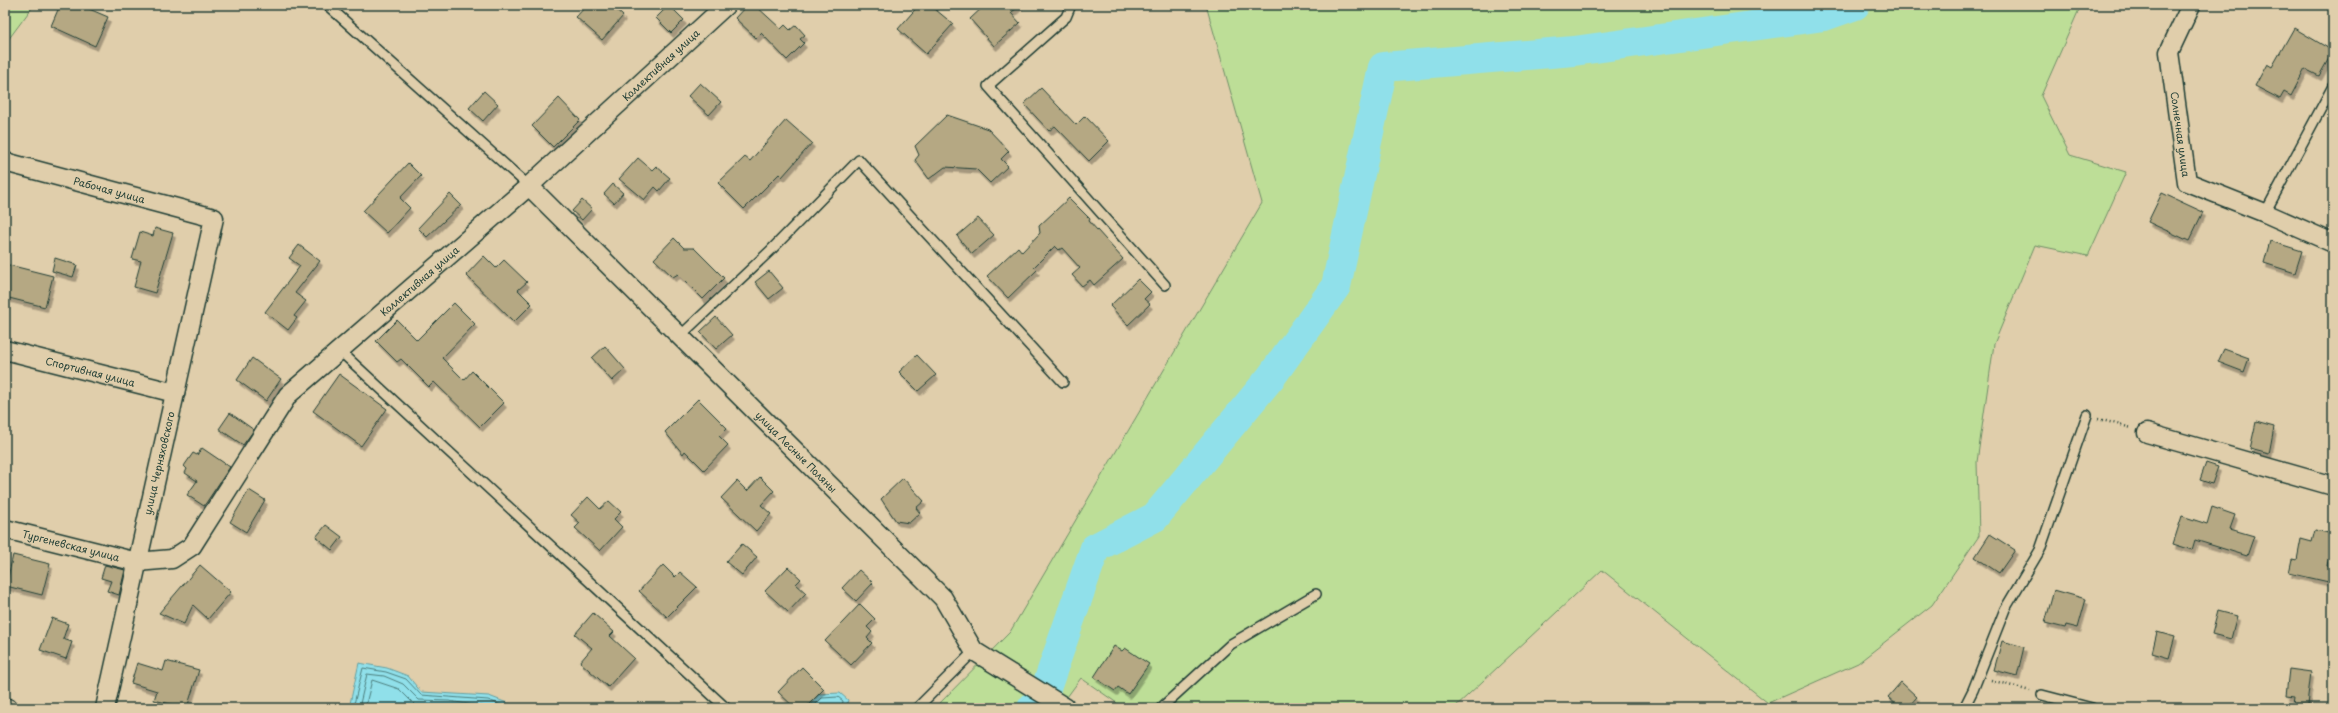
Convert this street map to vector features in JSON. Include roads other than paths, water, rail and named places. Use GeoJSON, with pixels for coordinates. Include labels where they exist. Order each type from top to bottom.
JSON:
{"type":"FeatureCollection","features":[{"type":"Feature","properties":{"kind":"street","name":"Коллективная улица"},"geometry":{"type":"LineString","coordinates":[[137,562],[172,559],[192,546],[288,395],[529,186],[726,5]]}},
{"type":"Feature","properties":{"kind":"street","name":"Солнечная улица"},"geometry":{"type":"LineString","coordinates":[[2191,5],[2169,52],[2187,182],[2265,213],[2333,243]]}},
{"type":"Feature","properties":{"kind":"street","name":"Рабочая улица"},"geometry":{"type":"LineString","coordinates":[[5,162],[214,218]]}},
{"type":"Feature","properties":{"kind":"street","name":"улица Лесные Поляны"},"geometry":{"type":"LineString","coordinates":[[529,186],[679,337],[943,598],[974,651],[1066,708]]}},
{"type":"Feature","properties":{"kind":"street","name":"улица Черняховского"},"geometry":{"type":"LineString","coordinates":[[105,708],[214,218]]}},
{"type":"Feature","properties":{"kind":"street","name":"Спортивная улица"},"geometry":{"type":"LineString","coordinates":[[5,350],[175,393]]}},
{"type":"Feature","properties":{"kind":"street"},"geometry":{"type":"LineString","coordinates":[[2148,433],[2333,486]]}},
{"type":"Feature","properties":{"kind":"street","name":"Тургеневская улица"},"geometry":{"type":"LineString","coordinates":[[5,529],[137,562]]}},
{"type":"Feature","properties":{"kind":"lane"},"geometry":{"type":"LineString","coordinates":[[327,5],[529,186]]}},
{"type":"Feature","properties":{"kind":"lane"},"geometry":{"type":"LineString","coordinates":[[1071,5],[1066,17],[988,86],[1165,285]]}},
{"type":"Feature","properties":{"kind":"lane"},"geometry":{"type":"LineString","coordinates":[[2265,213],[2333,86]]}},
{"type":"Feature","properties":{"kind":"lane"},"geometry":{"type":"LineString","coordinates":[[679,337],[771,250],[859,160],[1063,382]]}},
{"type":"Feature","properties":{"kind":"lane"},"geometry":{"type":"LineString","coordinates":[[339,350],[726,708]]}},
{"type":"Feature","properties":{"kind":"lane"},"geometry":{"type":"LineString","coordinates":[[1964,708],[2005,609],[2040,550],[2087,415]]}},
{"type":"Feature","properties":{"kind":"lane"},"geometry":{"type":"LineString","coordinates":[[1161,708],[1231,644],[1316,594]]}},
{"type":"Feature","properties":{"kind":"lane"},"geometry":{"type":"LineString","coordinates":[[917,708],[974,651]]}},
{"type":"Feature","properties":{"kind":"lane"},"geometry":{"type":"LineString","coordinates":[[2042,695],[2092,708]]}},
{"type":"Feature","properties":{"kind":"water"},"geometry":{"type":"Polygon","coordinates":[[[359,663],[387,668],[408,676],[421,692],[489,696],[520,708],[349,708],[359,663]]]}},
{"type":"Feature","properties":{"kind":"water"},"geometry":{"type":"Polygon","coordinates":[[[840,693],[848,700],[846,708],[807,708],[820,694],[840,693]]]}},
{"type":"Feature","properties":{"kind":"waterway"},"geometry":{"type":"LineString","coordinates":[[1032,708],[1044,694],[1095,548],[1155,517],[1271,377],[1336,286],[1383,67],[1574,51],[1824,16],[1855,5]]}}]}
